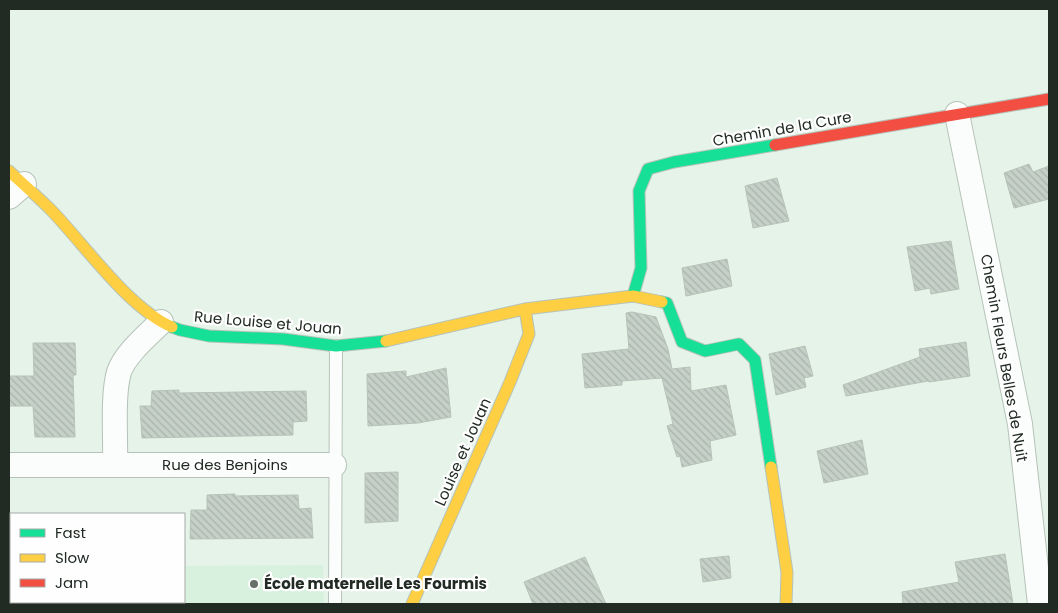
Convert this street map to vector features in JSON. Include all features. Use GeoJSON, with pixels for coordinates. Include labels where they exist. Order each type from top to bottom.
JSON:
{"type":"FeatureCollection","features":[{"type":"Feature","properties":{"kind":"street","name":"Chemin de la Cure"},"geometry":{"type":"LineString","coordinates":[[633,296],[642,268],[638,191],[648,169],[674,162],[1049,99]]}},
{"type":"Feature","properties":{"kind":"street","name":"Chemin Fleurs Belles de Nuit"},"geometry":{"type":"LineString","coordinates":[[957,114],[1020,424],[1040,604]]}},
{"type":"Feature","properties":{"kind":"street","name":"Rue Louise et Jouan"},"geometry":{"type":"LineString","coordinates":[[14,184],[51,210],[141,307],[161,322],[180,330],[209,336],[282,339],[336,346],[381,342],[525,309]]}},
{"type":"Feature","properties":{"kind":"street"},"geometry":{"type":"LineString","coordinates":[[525,309],[633,296],[667,303],[682,342],[705,351],[739,344],[755,360],[787,572],[786,604]]}},
{"type":"Feature","properties":{"kind":"street","name":"Louise et Jouan"},"geometry":{"type":"LineString","coordinates":[[412,604],[530,334],[525,309]]}},
{"type":"Feature","properties":{"kind":"street"},"geometry":{"type":"LineString","coordinates":[[115,465],[116,394],[120,371],[133,351],[161,322]]}},
{"type":"Feature","properties":{"kind":"street","name":"Rue des Benjoins"},"geometry":{"type":"LineString","coordinates":[[9,465],[334,465]]}},
{"type":"Feature","properties":{"kind":"lane"},"geometry":{"type":"LineString","coordinates":[[335,604],[334,465],[336,346]]}},
{"type":"Feature","properties":{"kind":"shaded area","name":"École maternelle Les Fourmis"},"geometry":{"type":"Polygon","coordinates":[[[323,565],[324,604],[15,604],[185,603],[185,566],[323,565]]]}},
{"type":"Feature","properties":{"kind":"building"},"geometry":{"type":"Polygon","coordinates":[[[1029,164],[1033,172],[1049,166],[1049,199],[1014,208],[1004,173],[1029,164]]]}},
{"type":"Feature","properties":{"kind":"building"},"geometry":{"type":"Polygon","coordinates":[[[777,178],[789,221],[753,228],[745,186],[777,178]]]}},
{"type":"Feature","properties":{"kind":"building"},"geometry":{"type":"Polygon","coordinates":[[[951,241],[959,289],[931,294],[930,288],[915,291],[907,247],[951,241]]]}},
{"type":"Feature","properties":{"kind":"building"},"geometry":{"type":"Polygon","coordinates":[[[727,259],[732,286],[686,296],[682,268],[727,259]]]}},
{"type":"Feature","properties":{"kind":"building"},"geometry":{"type":"Polygon","coordinates":[[[632,312],[656,317],[668,349],[672,369],[690,367],[691,391],[726,385],[736,435],[710,441],[712,460],[682,467],[680,456],[677,457],[667,426],[673,424],[662,378],[622,381],[622,385],[585,388],[582,354],[629,349],[626,313],[632,312]]]}},
{"type":"Feature","properties":{"kind":"building"},"geometry":{"type":"Polygon","coordinates":[[[966,342],[970,376],[928,381],[846,396],[843,385],[920,357],[919,349],[966,342]]]}},
{"type":"Feature","properties":{"kind":"building"},"geometry":{"type":"Polygon","coordinates":[[[33,343],[75,343],[76,375],[73,375],[75,437],[35,437],[33,406],[9,406],[9,376],[34,376],[33,343]]]}},
{"type":"Feature","properties":{"kind":"building"},"geometry":{"type":"Polygon","coordinates":[[[805,346],[813,376],[804,378],[806,387],[776,395],[769,354],[805,346]]]}},
{"type":"Feature","properties":{"kind":"building"},"geometry":{"type":"Polygon","coordinates":[[[446,368],[451,417],[418,423],[368,426],[367,374],[406,371],[406,377],[446,368]]]}},
{"type":"Feature","properties":{"kind":"building"},"geometry":{"type":"Polygon","coordinates":[[[179,390],[179,393],[306,391],[307,421],[293,422],[293,435],[142,438],[140,406],[151,406],[152,391],[179,390]]]}},
{"type":"Feature","properties":{"kind":"building"},"geometry":{"type":"Polygon","coordinates":[[[862,440],[868,474],[824,483],[817,451],[862,440]]]}},
{"type":"Feature","properties":{"kind":"building"},"geometry":{"type":"Polygon","coordinates":[[[398,472],[398,521],[365,523],[365,473],[398,472]]]}},
{"type":"Feature","properties":{"kind":"building"},"geometry":{"type":"Polygon","coordinates":[[[235,494],[235,496],[298,495],[299,509],[311,508],[313,538],[190,539],[191,510],[207,510],[207,495],[235,494]]]}},
{"type":"Feature","properties":{"kind":"building"},"geometry":{"type":"Polygon","coordinates":[[[1005,554],[1013,604],[903,604],[902,592],[959,582],[955,562],[1005,554]]]}},
{"type":"Feature","properties":{"kind":"building"},"geometry":{"type":"Polygon","coordinates":[[[729,556],[731,578],[703,582],[700,559],[729,556]]]}},
{"type":"Feature","properties":{"kind":"building"},"geometry":{"type":"Polygon","coordinates":[[[585,557],[606,604],[533,604],[524,582],[585,557]]]}},
{"type":"Feature","properties":{"kind":"traffic: fast"},"geometry":{"type":"LineString","coordinates":[[633,296],[641,268],[639,191],[648,169],[674,162],[775,145]]}},
{"type":"Feature","properties":{"kind":"traffic: fast"},"geometry":{"type":"LineString","coordinates":[[662,302],[667,303],[682,342],[705,351],[739,344],[755,360],[771,467]]}},
{"type":"Feature","properties":{"kind":"traffic: fast"},"geometry":{"type":"LineString","coordinates":[[172,327],[209,336],[283,339],[336,346],[386,341]]}},
{"type":"Feature","properties":{"kind":"traffic: slow"},"geometry":{"type":"LineString","coordinates":[[9,171],[51,210],[123,291],[139,306],[172,327]]}},
{"type":"Feature","properties":{"kind":"traffic: slow"},"geometry":{"type":"LineString","coordinates":[[386,341],[525,309],[633,296],[662,302]]}},
{"type":"Feature","properties":{"kind":"traffic: slow"},"geometry":{"type":"LineString","coordinates":[[412,604],[510,382],[529,334],[525,309]]}},
{"type":"Feature","properties":{"kind":"traffic: slow"},"geometry":{"type":"LineString","coordinates":[[771,467],[787,572],[786,604]]}},
{"type":"Feature","properties":{"kind":"traffic: jam"},"geometry":{"type":"LineString","coordinates":[[775,145],[1049,99]]}},
{"type":"Feature","properties":{"kind":"place","name":"École maternelle Les Fourmis"},"geometry":{"type":"Point","coordinates":[254,584]}}]}
